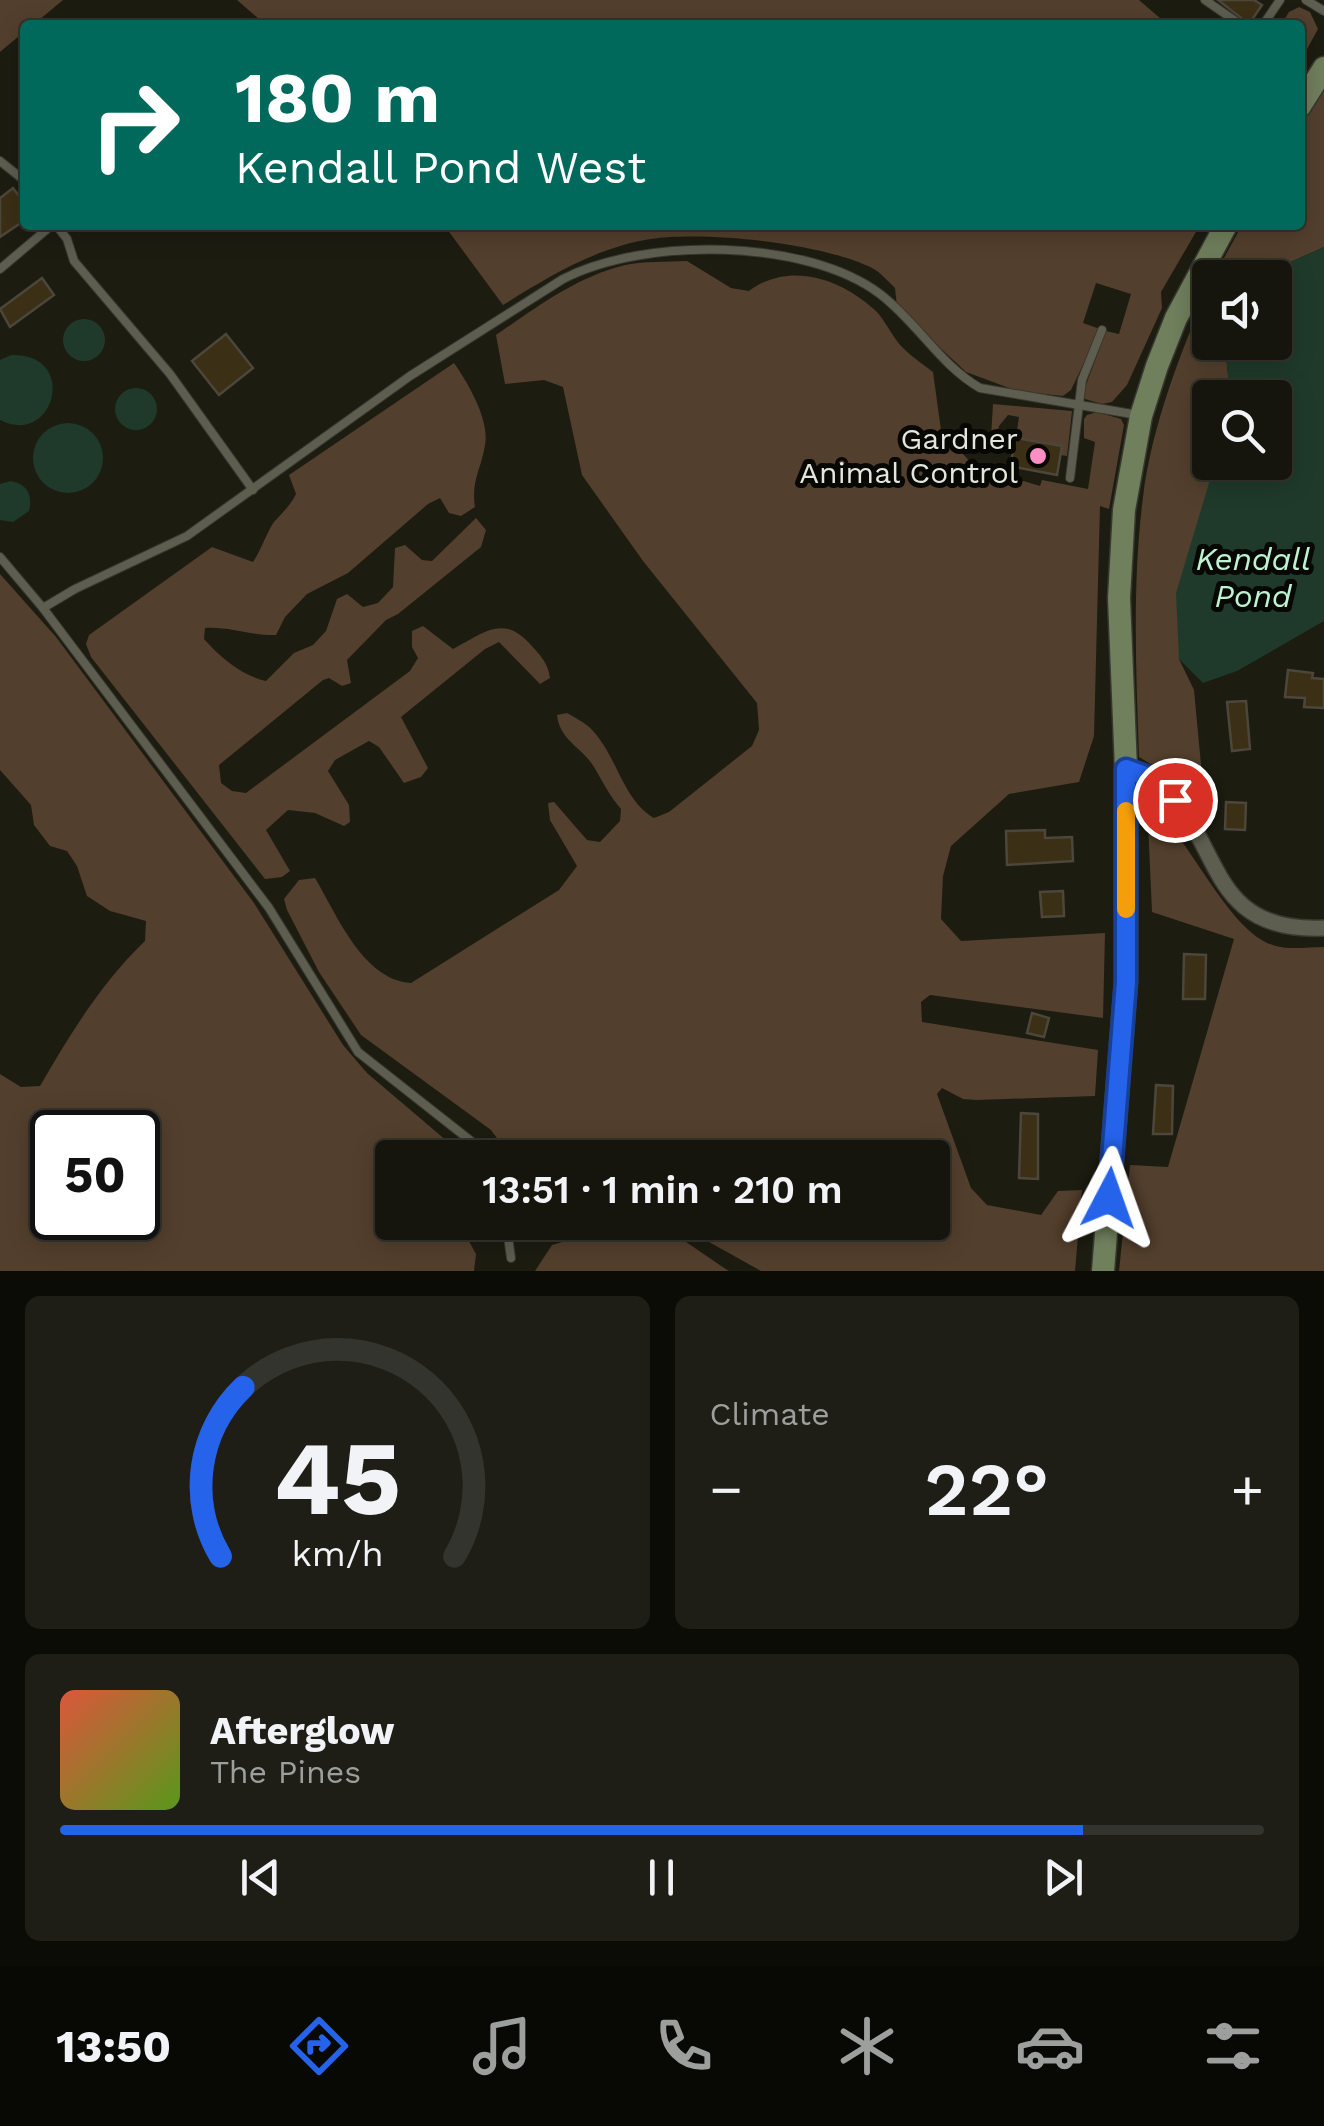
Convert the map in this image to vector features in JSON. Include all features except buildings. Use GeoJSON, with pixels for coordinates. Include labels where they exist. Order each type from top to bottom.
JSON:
{"type":"FeatureCollection","features":[{"type":"Feature","properties":{"kind":"main road"},"geometry":{"type":"LineString","coordinates":[[1305,98],[1324,68]]}},
{"type":"Feature","properties":{"kind":"main road"},"geometry":{"type":"LineString","coordinates":[[1103,1271],[1126,982],[1126,769],[1119,598],[1124,510],[1142,416],[1176,318],[1223,230]]}},
{"type":"Feature","properties":{"kind":"street"},"geometry":{"type":"LineString","coordinates":[[1126,769],[1148,777],[1175,800],[1196,830],[1228,891],[1244,910],[1283,926],[1324,928]]}},
{"type":"Feature","properties":{"kind":"lane"},"geometry":{"type":"LineString","coordinates":[[1204,0],[1234,20]]}},
{"type":"Feature","properties":{"kind":"lane"},"geometry":{"type":"LineString","coordinates":[[1306,0],[1324,10]]}},
{"type":"Feature","properties":{"kind":"lane"},"geometry":{"type":"LineString","coordinates":[[0,161],[20,177]]}},
{"type":"Feature","properties":{"kind":"lane"},"geometry":{"type":"LineString","coordinates":[[0,270],[48,230]]}},
{"type":"Feature","properties":{"kind":"lane"},"geometry":{"type":"LineString","coordinates":[[58,230],[74,260],[170,374],[253,490]]}},
{"type":"Feature","properties":{"kind":"lane"},"geometry":{"type":"LineString","coordinates":[[43,608],[188,536],[410,376],[563,279],[586,268],[637,254],[699,250],[804,260],[847,274],[885,298],[964,379],[980,388],[1142,416]]}},
{"type":"Feature","properties":{"kind":"lane"},"geometry":{"type":"LineString","coordinates":[[1070,478],[1086,368],[1102,330]]}},
{"type":"Feature","properties":{"kind":"lane"},"geometry":{"type":"LineString","coordinates":[[0,557],[43,608],[269,908],[358,1052],[470,1140]]}},
{"type":"Feature","properties":{"kind":"lane"},"geometry":{"type":"LineString","coordinates":[[509,1240],[512,1258]]}},
{"type":"Feature","properties":{"kind":"shaded area"},"geometry":{"type":"Polygon","coordinates":[[[0,0],[63,0],[39,20],[20,20],[20,35],[0,52],[0,0]]]}},
{"type":"Feature","properties":{"kind":"shaded area"},"geometry":{"type":"Polygon","coordinates":[[[237,0],[1139,0],[1162,20],[260,20],[237,0]]]}},
{"type":"Feature","properties":{"kind":"shaded area"},"geometry":{"type":"Polygon","coordinates":[[[1299,7],[1310,12],[1318,29],[1305,53],[1305,20],[1284,20],[1299,7]]]}},
{"type":"Feature","properties":{"kind":"shaded area"},"geometry":{"type":"Polygon","coordinates":[[[1324,89],[1324,247],[1292,261],[1223,260],[1239,230],[1305,230],[1305,118],[1324,89]]]}},
{"type":"Feature","properties":{"kind":"shaded area"},"geometry":{"type":"Polygon","coordinates":[[[448,230],[1197,230],[1161,292],[1162,308],[1127,385],[1112,402],[1102,404],[1085,399],[1083,393],[1106,331],[1119,334],[1131,294],[1096,283],[1083,323],[1100,329],[1071,390],[1063,396],[1017,391],[966,372],[897,307],[895,288],[881,274],[850,259],[795,246],[702,237],[631,243],[592,256],[503,305],[448,230]]]}},
{"type":"Feature","properties":{"kind":"shaded area"},"geometry":{"type":"Polygon","coordinates":[[[687,261],[731,288],[749,291],[764,282],[797,275],[846,289],[879,314],[903,348],[933,372],[941,430],[974,466],[1040,486],[1042,480],[1088,489],[1095,442],[1084,438],[1084,419],[1097,412],[1121,419],[1124,425],[1109,509],[1100,506],[1094,736],[1079,782],[1009,794],[951,846],[943,876],[941,919],[961,941],[1105,933],[1103,1018],[930,995],[921,1002],[922,1022],[1098,1050],[1095,1096],[977,1100],[963,1099],[942,1088],[937,1094],[971,1188],[987,1205],[1041,1215],[1058,1191],[1082,1190],[1075,1271],[761,1271],[705,1240],[950,1240],[950,1140],[498,1140],[491,1130],[361,1035],[319,972],[287,910],[284,899],[299,880],[315,878],[342,927],[365,958],[379,971],[411,983],[559,890],[577,866],[550,820],[548,803],[554,802],[587,840],[600,842],[620,821],[621,809],[589,760],[562,731],[557,715],[567,713],[588,726],[634,799],[654,818],[669,812],[752,746],[759,730],[757,703],[643,561],[582,475],[563,387],[544,380],[505,384],[496,335],[590,277],[633,264],[687,261]]]}},
{"type":"Feature","properties":{"kind":"shaded area"},"geometry":{"type":"Polygon","coordinates":[[[1192,329],[1192,360],[1227,360],[1228,380],[1192,380],[1192,480],[1212,480],[1179,659],[1194,690],[1202,775],[1174,778],[1139,757],[1136,627],[1137,562],[1147,471],[1192,329]]]}},
{"type":"Feature","properties":{"kind":"shaded area"},"geometry":{"type":"Polygon","coordinates":[[[454,363],[481,413],[486,435],[475,482],[475,507],[461,516],[449,513],[440,498],[428,504],[348,573],[307,594],[285,617],[276,635],[205,628],[204,639],[232,665],[266,681],[294,653],[313,645],[326,631],[337,599],[347,594],[363,607],[378,603],[393,587],[395,548],[405,545],[422,560],[432,561],[476,518],[486,530],[481,547],[386,620],[347,660],[351,683],[342,686],[329,678],[323,680],[219,765],[221,783],[232,791],[246,793],[410,671],[418,658],[412,647],[412,631],[423,626],[453,649],[483,632],[511,630],[541,656],[550,678],[540,684],[499,642],[485,649],[401,717],[428,768],[421,777],[404,783],[379,747],[369,741],[335,760],[328,771],[349,805],[350,822],[344,826],[315,813],[288,810],[266,830],[290,871],[282,877],[265,879],[91,657],[86,644],[89,635],[212,547],[253,562],[272,526],[296,494],[289,475],[454,363]]]}},
{"type":"Feature","properties":{"kind":"shaded area"},"geometry":{"type":"Polygon","coordinates":[[[993,404],[1072,411],[1067,456],[1060,455],[1061,446],[1016,438],[1019,417],[1008,415],[999,426],[995,442],[991,437],[993,404]]]}},
{"type":"Feature","properties":{"kind":"shaded area"},"geometry":{"type":"Polygon","coordinates":[[[0,574],[56,637],[254,903],[343,1045],[367,1073],[446,1140],[375,1140],[375,1240],[468,1240],[476,1254],[474,1271],[0,1271],[0,1074],[21,1087],[40,1086],[101,991],[145,941],[146,921],[110,911],[87,896],[77,866],[67,851],[50,846],[34,825],[31,805],[0,770],[0,574]]]}},
{"type":"Feature","properties":{"kind":"shaded area"},"geometry":{"type":"Polygon","coordinates":[[[1147,801],[1179,837],[1242,924],[1276,946],[1324,947],[1324,1271],[1119,1271],[1130,1165],[1168,1167],[1234,939],[1152,912],[1147,801]]]}},
{"type":"Feature","properties":{"kind":"shaded area"},"geometry":{"type":"Polygon","coordinates":[[[569,1240],[682,1240],[729,1271],[535,1271],[552,1245],[569,1240]]]}},
{"type":"Feature","properties":{"kind":"water","name":"Kendall Pond"},"geometry":{"type":"Polygon","coordinates":[[[1324,247],[1324,621],[1237,671],[1203,683],[1179,659],[1176,593],[1210,480],[1292,480],[1292,380],[1228,380],[1227,360],[1292,360],[1292,261],[1324,247]]]}},
{"type":"Feature","properties":{"kind":"water"},"geometry":{"type":"Polygon","coordinates":[[[84,319],[99,325],[105,340],[99,355],[84,361],[69,355],[63,340],[69,325],[84,319]]]}},
{"type":"Feature","properties":{"kind":"water"},"geometry":{"type":"Polygon","coordinates":[[[11,355],[33,358],[46,368],[52,382],[52,397],[45,411],[34,421],[19,425],[0,420],[0,360],[11,355]]]}},
{"type":"Feature","properties":{"kind":"water"},"geometry":{"type":"Polygon","coordinates":[[[136,388],[151,394],[157,409],[151,424],[136,430],[121,424],[115,409],[121,394],[136,388]]]}},
{"type":"Feature","properties":{"kind":"water"},"geometry":{"type":"Polygon","coordinates":[[[68,423],[93,433],[103,458],[93,483],[68,493],[43,483],[33,458],[43,433],[68,423]]]}},
{"type":"Feature","properties":{"kind":"water"},"geometry":{"type":"Polygon","coordinates":[[[11,481],[28,491],[30,500],[29,511],[13,522],[0,520],[0,484],[11,481]]]}},
{"type":"Feature","properties":{"kind":"slow traffic"},"geometry":{"type":"LineString","coordinates":[[1126,811],[1126,909]]}},
{"type":"Feature","properties":{"kind":"place","name":"Gardner Animal Control"},"geometry":{"type":"Point","coordinates":[1038,456]}},
{"type":"Feature","properties":{"kind":"route"},"geometry":{"type":"LineString","coordinates":[[1109,1198],[1126,982],[1126,769],[1148,777],[1175,800]]}}]}
